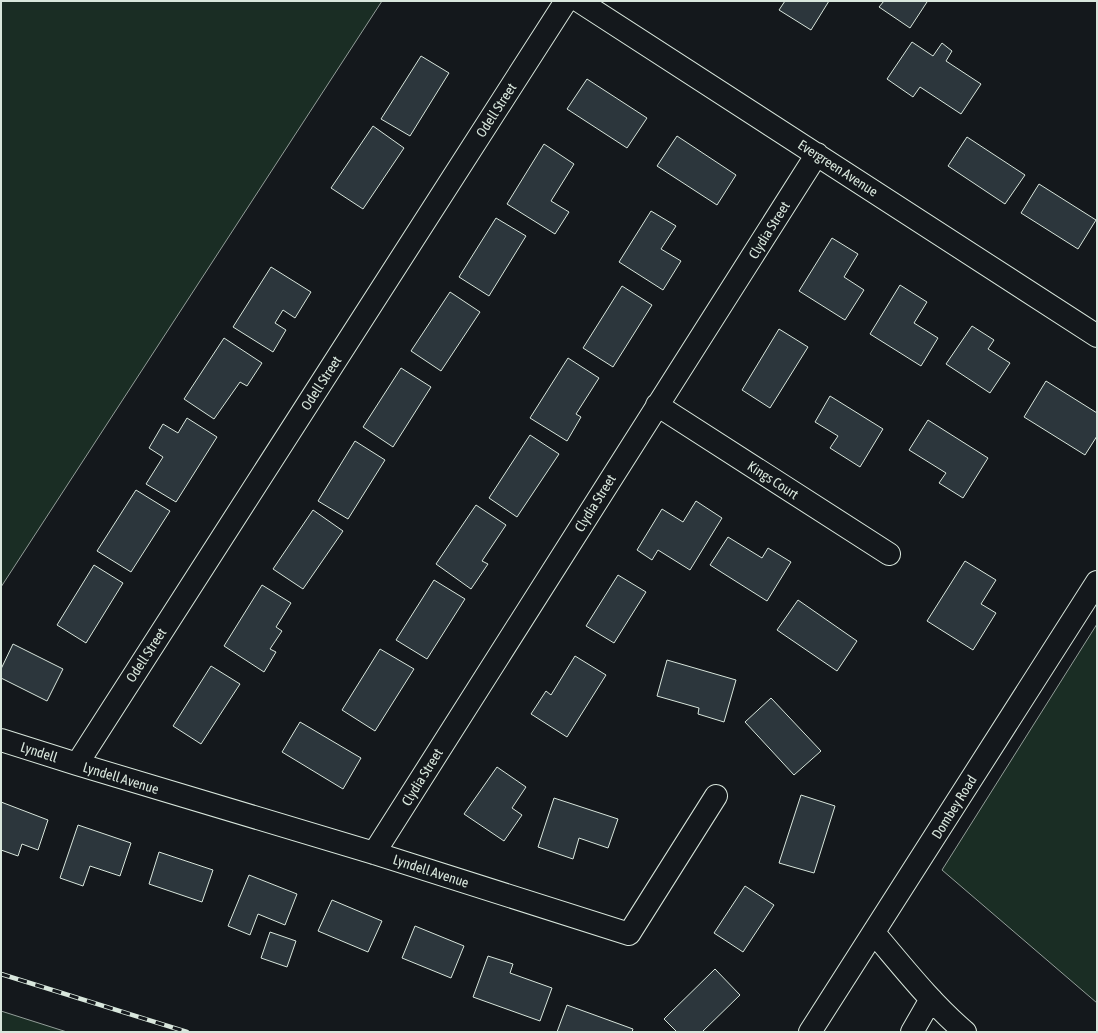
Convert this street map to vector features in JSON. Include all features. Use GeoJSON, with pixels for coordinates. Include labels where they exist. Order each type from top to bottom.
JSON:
{"type":"FeatureCollection","features":[{"type":"Feature","properties":{"kind":"street","name":"Odell Street"},"geometry":{"type":"LineString","coordinates":[[77,764],[566,1]]}},
{"type":"Feature","properties":{"kind":"street","name":"Evergreen Avenue"},"geometry":{"type":"LineString","coordinates":[[579,1],[1097,336]]}},
{"type":"Feature","properties":{"kind":"street","name":"Clydia Street"},"geometry":{"type":"LineString","coordinates":[[374,853],[817,154]]}},
{"type":"Feature","properties":{"kind":"street","name":"Kings Court"},"geometry":{"type":"LineString","coordinates":[[657,405],[889,554]]}},
{"type":"Feature","properties":{"kind":"street","name":"Dombey Road"},"geometry":{"type":"LineString","coordinates":[[810,1032],[1097,582]]}},
{"type":"Feature","properties":{"kind":"street","name":"Lyndell"},"geometry":{"type":"LineString","coordinates":[[1,740],[77,764]]}},
{"type":"Feature","properties":{"kind":"street","name":"Lyndell Avenue"},"geometry":{"type":"LineString","coordinates":[[77,764],[374,853],[629,934],[716,796]]}},
{"type":"Feature","properties":{"kind":"street"},"geometry":{"type":"LineString","coordinates":[[874,933],[931,999],[965,1032]]}},
{"type":"Feature","properties":{"kind":"street"},"geometry":{"type":"LineString","coordinates":[[912,1032],[931,999]]}},
{"type":"Feature","properties":{"kind":"green space"},"geometry":{"type":"Polygon","coordinates":[[[1,1],[382,1],[1,587],[1,1]]]}},
{"type":"Feature","properties":{"kind":"green space"},"geometry":{"type":"Polygon","coordinates":[[[1097,624],[1097,1003],[942,870],[1097,624]]]}},
{"type":"Feature","properties":{"kind":"green space"},"geometry":{"type":"Polygon","coordinates":[[[1,1011],[67,1032],[1,1032],[1,1011]]]}},
{"type":"Feature","properties":{"kind":"building"},"geometry":{"type":"Polygon","coordinates":[[[785,1],[829,1],[811,30],[779,10],[785,1]]]}},
{"type":"Feature","properties":{"kind":"building"},"geometry":{"type":"Polygon","coordinates":[[[884,1],[927,2],[910,28],[879,7],[884,1]]]}},
{"type":"Feature","properties":{"kind":"building"},"geometry":{"type":"Polygon","coordinates":[[[912,42],[933,56],[942,43],[952,51],[946,61],[981,84],[961,114],[920,87],[913,97],[887,79],[912,42]]]}},
{"type":"Feature","properties":{"kind":"building"},"geometry":{"type":"Polygon","coordinates":[[[421,56],[449,73],[410,136],[381,119],[421,56]]]}},
{"type":"Feature","properties":{"kind":"building"},"geometry":{"type":"Polygon","coordinates":[[[587,79],[647,118],[627,148],[567,109],[587,79]]]}},
{"type":"Feature","properties":{"kind":"building"},"geometry":{"type":"Polygon","coordinates":[[[373,126],[404,148],[363,209],[331,188],[373,126]]]}},
{"type":"Feature","properties":{"kind":"building"},"geometry":{"type":"Polygon","coordinates":[[[677,136],[736,175],[717,205],[657,166],[677,136]]]}},
{"type":"Feature","properties":{"kind":"building"},"geometry":{"type":"Polygon","coordinates":[[[967,137],[1025,175],[1005,204],[948,166],[967,137]]]}},
{"type":"Feature","properties":{"kind":"building"},"geometry":{"type":"Polygon","coordinates":[[[544,144],[574,164],[551,201],[569,212],[555,234],[507,204],[544,144]]]}},
{"type":"Feature","properties":{"kind":"building"},"geometry":{"type":"Polygon","coordinates":[[[1039,184],[1096,220],[1078,249],[1021,213],[1039,184]]]}},
{"type":"Feature","properties":{"kind":"building"},"geometry":{"type":"Polygon","coordinates":[[[651,211],[676,226],[661,249],[681,261],[663,290],[619,262],[651,211]]]}},
{"type":"Feature","properties":{"kind":"building"},"geometry":{"type":"Polygon","coordinates":[[[496,218],[526,236],[489,296],[459,277],[496,218]]]}},
{"type":"Feature","properties":{"kind":"building"},"geometry":{"type":"Polygon","coordinates":[[[832,238],[858,254],[844,277],[864,290],[845,320],[799,291],[832,238]]]}},
{"type":"Feature","properties":{"kind":"building"},"geometry":{"type":"Polygon","coordinates":[[[271,267],[311,292],[295,318],[283,310],[275,323],[286,330],[273,352],[233,327],[271,267]]]}},
{"type":"Feature","properties":{"kind":"building"},"geometry":{"type":"Polygon","coordinates":[[[900,285],[927,302],[914,323],[938,338],[921,366],[870,334],[900,285]]]}},
{"type":"Feature","properties":{"kind":"building"},"geometry":{"type":"Polygon","coordinates":[[[622,286],[652,305],[613,367],[583,348],[622,286]]]}},
{"type":"Feature","properties":{"kind":"building"},"geometry":{"type":"Polygon","coordinates":[[[450,292],[480,312],[441,371],[411,351],[450,292]]]}},
{"type":"Feature","properties":{"kind":"building"},"geometry":{"type":"Polygon","coordinates":[[[972,326],[994,340],[988,349],[1010,363],[990,393],[946,364],[972,326]]]}},
{"type":"Feature","properties":{"kind":"building"},"geometry":{"type":"Polygon","coordinates":[[[779,329],[808,347],[770,408],[742,390],[779,329]]]}},
{"type":"Feature","properties":{"kind":"building"},"geometry":{"type":"Polygon","coordinates":[[[224,338],[262,363],[247,386],[240,382],[214,419],[184,399],[224,338]]]}},
{"type":"Feature","properties":{"kind":"building"},"geometry":{"type":"Polygon","coordinates":[[[568,358],[599,378],[576,414],[581,417],[567,441],[530,418],[568,358]]]}},
{"type":"Feature","properties":{"kind":"building"},"geometry":{"type":"Polygon","coordinates":[[[401,368],[431,387],[393,447],[363,427],[401,368]]]}},
{"type":"Feature","properties":{"kind":"building"},"geometry":{"type":"Polygon","coordinates":[[[1046,381],[1097,413],[1097,436],[1085,455],[1024,417],[1046,381]]]}},
{"type":"Feature","properties":{"kind":"building"},"geometry":{"type":"Polygon","coordinates":[[[830,396],[883,429],[860,467],[830,448],[838,436],[815,422],[830,396]]]}},
{"type":"Feature","properties":{"kind":"building"},"geometry":{"type":"Polygon","coordinates":[[[187,418],[217,437],[176,502],[146,484],[163,457],[149,448],[163,424],[178,433],[187,418]]]}},
{"type":"Feature","properties":{"kind":"building"},"geometry":{"type":"Polygon","coordinates":[[[928,420],[988,458],[963,498],[939,483],[946,473],[909,450],[928,420]]]}},
{"type":"Feature","properties":{"kind":"building"},"geometry":{"type":"Polygon","coordinates":[[[530,435],[559,454],[517,517],[489,498],[530,435]]]}},
{"type":"Feature","properties":{"kind":"building"},"geometry":{"type":"Polygon","coordinates":[[[355,441],[385,460],[348,519],[318,501],[355,441]]]}},
{"type":"Feature","properties":{"kind":"building"},"geometry":{"type":"Polygon","coordinates":[[[136,490],[170,511],[131,572],[97,551],[136,490]]]}},
{"type":"Feature","properties":{"kind":"building"},"geometry":{"type":"Polygon","coordinates":[[[696,501],[722,518],[690,570],[658,550],[652,560],[637,550],[662,509],[683,522],[696,501]]]}},
{"type":"Feature","properties":{"kind":"building"},"geometry":{"type":"Polygon","coordinates":[[[476,505],[506,525],[482,561],[488,564],[471,589],[436,564],[476,505]]]}},
{"type":"Feature","properties":{"kind":"building"},"geometry":{"type":"Polygon","coordinates":[[[313,510],[343,531],[303,589],[273,569],[313,510]]]}},
{"type":"Feature","properties":{"kind":"building"},"geometry":{"type":"Polygon","coordinates":[[[728,537],[762,558],[768,548],[791,562],[767,601],[710,565],[728,537]]]}},
{"type":"Feature","properties":{"kind":"building"},"geometry":{"type":"Polygon","coordinates":[[[965,561],[996,580],[981,604],[996,613],[973,650],[927,621],[965,561]]]}},
{"type":"Feature","properties":{"kind":"building"},"geometry":{"type":"Polygon","coordinates":[[[94,565],[123,583],[86,643],[57,625],[94,565]]]}},
{"type":"Feature","properties":{"kind":"building"},"geometry":{"type":"Polygon","coordinates":[[[618,575],[646,592],[614,643],[586,626],[618,575]]]}},
{"type":"Feature","properties":{"kind":"building"},"geometry":{"type":"Polygon","coordinates":[[[434,580],[465,599],[427,659],[396,640],[434,580]]]}},
{"type":"Feature","properties":{"kind":"building"},"geometry":{"type":"Polygon","coordinates":[[[262,585],[291,603],[276,627],[282,631],[270,649],[276,652],[264,672],[224,646],[262,585]]]}},
{"type":"Feature","properties":{"kind":"building"},"geometry":{"type":"Polygon","coordinates":[[[798,600],[857,641],[837,671],[777,630],[798,600]]]}},
{"type":"Feature","properties":{"kind":"building"},"geometry":{"type":"Polygon","coordinates":[[[13,644],[63,669],[47,701],[1,678],[1,669],[13,644]]]}},
{"type":"Feature","properties":{"kind":"building"},"geometry":{"type":"Polygon","coordinates":[[[380,649],[414,669],[375,731],[342,710],[380,649]]]}},
{"type":"Feature","properties":{"kind":"building"},"geometry":{"type":"Polygon","coordinates":[[[575,656],[606,675],[567,737],[531,714],[546,691],[551,695],[575,656]]]}},
{"type":"Feature","properties":{"kind":"building"},"geometry":{"type":"Polygon","coordinates":[[[667,660],[736,680],[724,722],[698,714],[699,708],[657,696],[667,660]]]}},
{"type":"Feature","properties":{"kind":"building"},"geometry":{"type":"Polygon","coordinates":[[[211,666],[240,684],[201,744],[173,726],[211,666]]]}},
{"type":"Feature","properties":{"kind":"building"},"geometry":{"type":"Polygon","coordinates":[[[771,698],[821,751],[794,775],[745,722],[771,698]]]}},
{"type":"Feature","properties":{"kind":"building"},"geometry":{"type":"Polygon","coordinates":[[[300,722],[361,758],[343,789],[282,752],[300,722]]]}},
{"type":"Feature","properties":{"kind":"building"},"geometry":{"type":"Polygon","coordinates":[[[497,767],[526,787],[512,808],[522,815],[504,841],[464,814],[497,767]]]}},
{"type":"Feature","properties":{"kind":"building"},"geometry":{"type":"Polygon","coordinates":[[[801,795],[835,806],[814,873],[779,863],[801,795]]]}},
{"type":"Feature","properties":{"kind":"building"},"geometry":{"type":"Polygon","coordinates":[[[554,798],[618,819],[608,848],[579,838],[573,859],[538,847],[554,798]]]}},
{"type":"Feature","properties":{"kind":"building"},"geometry":{"type":"Polygon","coordinates":[[[1,802],[48,820],[38,850],[22,844],[18,856],[1,850],[1,802]]]}},
{"type":"Feature","properties":{"kind":"building"},"geometry":{"type":"Polygon","coordinates":[[[78,825],[131,843],[120,876],[90,866],[83,886],[60,878],[78,825]]]}},
{"type":"Feature","properties":{"kind":"building"},"geometry":{"type":"Polygon","coordinates":[[[159,852],[213,870],[202,902],[149,884],[159,852]]]}},
{"type":"Feature","properties":{"kind":"building"},"geometry":{"type":"Polygon","coordinates":[[[249,875],[297,894],[285,925],[258,914],[250,935],[228,926],[249,875]]]}},
{"type":"Feature","properties":{"kind":"building"},"geometry":{"type":"Polygon","coordinates":[[[745,886],[774,905],[743,952],[714,933],[745,886]]]}},
{"type":"Feature","properties":{"kind":"building"},"geometry":{"type":"Polygon","coordinates":[[[332,900],[382,921],[368,952],[318,931],[332,900]]]}},
{"type":"Feature","properties":{"kind":"building"},"geometry":{"type":"Polygon","coordinates":[[[415,926],[464,946],[451,978],[402,958],[415,926]]]}},
{"type":"Feature","properties":{"kind":"building"},"geometry":{"type":"Polygon","coordinates":[[[270,932],[296,941],[287,967],[261,958],[270,932]]]}},
{"type":"Feature","properties":{"kind":"building"},"geometry":{"type":"Polygon","coordinates":[[[488,956],[513,964],[510,973],[552,988],[540,1021],[473,997],[488,956]]]}},
{"type":"Feature","properties":{"kind":"building"},"geometry":{"type":"Polygon","coordinates":[[[715,969],[740,995],[702,1032],[677,1032],[664,1019],[715,969]]]}},
{"type":"Feature","properties":{"kind":"building"},"geometry":{"type":"Polygon","coordinates":[[[567,1005],[633,1029],[632,1032],[557,1032],[567,1005]]]}},
{"type":"Feature","properties":{"kind":"railway"},"geometry":{"type":"LineString","coordinates":[[1,974],[187,1032]]}}]}
